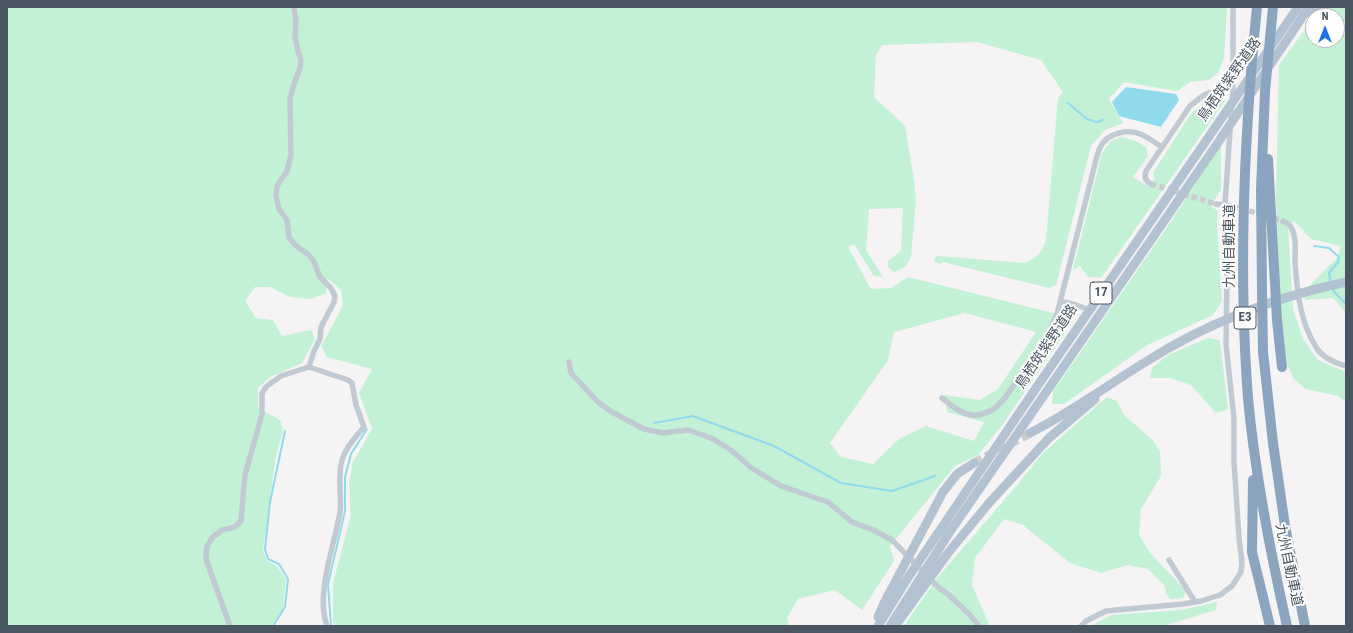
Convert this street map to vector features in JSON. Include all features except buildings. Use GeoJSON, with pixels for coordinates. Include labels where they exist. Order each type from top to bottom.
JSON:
{"type":"FeatureCollection","features":[{"type":"Feature","properties":{"kind":"highway","name":"九州自動車道"},"geometry":{"type":"LineString","coordinates":[[1257,7],[1248,111],[1244,243],[1245,351],[1253,442],[1265,525],[1287,626]]}},
{"type":"Feature","properties":{"kind":"highway","name":"九州自動車道"},"geometry":{"type":"LineString","coordinates":[[1273,7],[1265,91],[1261,190],[1263,352],[1284,526],[1305,626]]}},
{"type":"Feature","properties":{"kind":"highway"},"geometry":{"type":"LineString","coordinates":[[1265,91],[1277,320],[1282,367]]}},
{"type":"Feature","properties":{"kind":"highway"},"geometry":{"type":"LineString","coordinates":[[1253,442],[1252,552],[1270,626]]}},
{"type":"Feature","properties":{"kind":"main road"},"geometry":{"type":"LineString","coordinates":[[1304,9],[1316,9],[1318,7]]}},
{"type":"Feature","properties":{"kind":"main road","name":"鳥栖筑紫野道路"},"geometry":{"type":"LineString","coordinates":[[878,626],[909,576],[1292,15],[1304,9]]}},
{"type":"Feature","properties":{"kind":"main road","name":"鳥栖筑紫野道路"},"geometry":{"type":"LineString","coordinates":[[890,626],[949,533],[1213,150],[1293,31],[1304,9]]}},
{"type":"Feature","properties":{"kind":"main road"},"geometry":{"type":"LineString","coordinates":[[1030,433],[1056,420],[1147,361],[1214,326],[1250,310],[1286,297],[1346,282]]}},
{"type":"Feature","properties":{"kind":"main road"},"geometry":{"type":"LineString","coordinates":[[895,626],[948,553],[989,503],[1050,438],[1116,381]]}},
{"type":"Feature","properties":{"kind":"main road"},"geometry":{"type":"LineString","coordinates":[[874,626],[884,603],[943,492],[957,474],[974,463]]}},
{"type":"Feature","properties":{"kind":"street"},"geometry":{"type":"LineString","coordinates":[[294,7],[296,22],[295,37],[298,51],[302,60],[290,99],[291,155],[287,171],[277,186],[276,196],[279,209],[286,220],[289,236],[295,244],[309,255],[314,262],[320,277],[331,288],[335,296],[334,302],[322,327],[320,339],[309,367]]}},
{"type":"Feature","properties":{"kind":"street"},"geometry":{"type":"LineString","coordinates":[[1082,626],[1086,621],[1106,611],[1195,602],[1220,594],[1232,586],[1241,572],[1242,563],[1234,462],[1234,419],[1226,344],[1227,272],[1224,241],[1233,88],[1234,7]]}},
{"type":"Feature","properties":{"kind":"street"},"geometry":{"type":"LineString","coordinates":[[1151,184],[1146,181],[1144,176],[1146,171],[1190,106],[1204,95],[1219,89],[1233,88]]}},
{"type":"Feature","properties":{"kind":"street"},"geometry":{"type":"LineString","coordinates":[[942,398],[961,412],[972,415],[981,414],[992,410],[1003,400],[1038,351],[1053,325],[1096,156],[1102,145],[1109,137],[1118,133],[1130,132],[1139,134],[1162,147]]}},
{"type":"Feature","properties":{"kind":"street"},"geometry":{"type":"LineString","coordinates":[[1216,204],[1233,206]]}},
{"type":"Feature","properties":{"kind":"street"},"geometry":{"type":"LineString","coordinates":[[1283,221],[1290,225],[1294,236],[1296,283],[1305,324],[1316,348],[1337,364],[1346,366]]}},
{"type":"Feature","properties":{"kind":"street"},"geometry":{"type":"LineString","coordinates":[[1060,302],[1076,305],[1090,310]]}},
{"type":"Feature","properties":{"kind":"street"},"geometry":{"type":"LineString","coordinates":[[570,362],[571,373],[598,402],[612,412],[644,429],[663,433],[688,430],[711,438],[731,450],[750,467],[781,486],[828,502],[852,522],[873,530],[892,540],[939,588],[970,615],[978,626]]}},
{"type":"Feature","properties":{"kind":"street"},"geometry":{"type":"LineString","coordinates":[[230,626],[206,559],[207,546],[213,537],[222,530],[235,527],[241,521],[245,475],[262,414],[262,393],[266,386],[281,376],[309,367],[348,380],[352,384],[356,405],[364,427],[346,449],[342,461],[340,476],[340,511],[325,584],[324,603],[327,626]]}},
{"type":"Feature","properties":{"kind":"street"},"geometry":{"type":"LineString","coordinates":[[1169,560],[1195,602]]}},
{"type":"Feature","properties":{"kind":"green space"},"geometry":{"type":"Polygon","coordinates":[[[7,7],[1227,7],[1224,58],[1218,73],[1208,80],[1190,82],[1177,91],[1124,82],[1109,99],[1123,123],[1105,130],[1091,146],[1056,285],[1049,288],[943,262],[940,264],[935,262],[934,259],[937,256],[1025,263],[1036,257],[1041,252],[1046,240],[1058,98],[1063,92],[1041,60],[977,42],[882,45],[876,55],[874,97],[905,126],[916,200],[911,257],[905,267],[894,272],[888,267],[888,261],[901,251],[903,208],[869,209],[866,250],[883,277],[874,276],[854,244],[848,247],[871,289],[891,288],[908,277],[1065,316],[1066,331],[1003,424],[978,455],[955,466],[890,546],[894,561],[862,610],[835,590],[798,599],[787,618],[789,626],[335,626],[333,622],[333,583],[351,515],[349,484],[353,462],[372,429],[359,393],[372,369],[327,357],[321,346],[343,306],[341,290],[327,278],[326,293],[311,299],[290,297],[270,287],[255,287],[245,301],[256,318],[273,320],[282,336],[311,330],[315,339],[302,363],[270,377],[258,388],[258,408],[280,420],[283,431],[276,455],[263,550],[267,561],[277,566],[286,579],[283,609],[271,626],[7,626],[7,7]],[[965,313],[894,332],[888,360],[830,443],[841,457],[873,464],[899,439],[926,426],[974,441],[984,422],[947,412],[944,395],[980,400],[998,389],[1036,332],[965,313]]]}},
{"type":"Feature","properties":{"kind":"green space"},"geometry":{"type":"Polygon","coordinates":[[[1346,7],[1346,313],[1333,298],[1305,300],[1304,291],[1337,258],[1341,246],[1311,239],[1294,221],[1288,227],[1293,309],[1303,339],[1318,360],[1346,372],[1346,402],[1338,396],[1305,389],[1293,378],[1287,364],[1281,313],[1276,196],[1279,65],[1305,30],[1305,48],[1345,48],[1345,8],[1321,8],[1346,7]]]}},
{"type":"Feature","properties":{"kind":"green space"},"geometry":{"type":"Polygon","coordinates":[[[1220,96],[1225,101],[1101,278],[1088,277],[1080,266],[1073,270],[1102,153],[1111,141],[1122,137],[1136,141],[1146,147],[1148,156],[1133,177],[1148,186],[1155,180],[1153,173],[1192,112],[1210,99],[1220,96]]]}},
{"type":"Feature","properties":{"kind":"green space"},"geometry":{"type":"Polygon","coordinates":[[[1221,145],[1221,189],[1211,206],[1218,211],[1217,225],[1222,301],[1213,315],[1147,345],[1064,404],[1052,404],[1053,392],[1170,223],[1221,145]]]}},
{"type":"Feature","properties":{"kind":"green space"},"geometry":{"type":"Polygon","coordinates":[[[1208,338],[1220,340],[1228,409],[1216,413],[1191,385],[1170,378],[1150,378],[1152,368],[1168,355],[1208,338]]]}},
{"type":"Feature","properties":{"kind":"green space"},"geometry":{"type":"Polygon","coordinates":[[[1107,397],[1117,401],[1125,416],[1153,440],[1160,452],[1161,476],[1141,509],[1139,535],[1151,554],[1186,591],[1183,598],[1170,599],[1166,593],[1165,586],[1148,569],[1128,565],[1101,573],[1070,563],[1023,525],[1004,519],[975,558],[972,585],[990,626],[904,626],[938,577],[1043,453],[1107,397]]]}},
{"type":"Feature","properties":{"kind":"green space"},"geometry":{"type":"Polygon","coordinates":[[[1217,602],[1216,610],[1163,626],[1091,626],[1111,615],[1181,610],[1217,602]]]}},
{"type":"Feature","properties":{"kind":"water"},"geometry":{"type":"Polygon","coordinates":[[[1126,87],[1176,94],[1179,100],[1161,127],[1119,116],[1112,102],[1126,87]]]}},
{"type":"Feature","properties":{"kind":"waterway"},"geometry":{"type":"LineString","coordinates":[[1068,103],[1087,119],[1097,122],[1103,120]]}},
{"type":"Feature","properties":{"kind":"waterway"},"geometry":{"type":"LineString","coordinates":[[1314,246],[1329,248],[1339,257],[1338,262],[1329,273],[1331,282]]}},
{"type":"Feature","properties":{"kind":"waterway"},"geometry":{"type":"LineString","coordinates":[[1333,288],[1334,292],[1346,304]]}},
{"type":"Feature","properties":{"kind":"waterway"},"geometry":{"type":"LineString","coordinates":[[654,423],[693,416],[774,446],[841,483],[892,491],[935,476]]}},
{"type":"Feature","properties":{"kind":"waterway"},"geometry":{"type":"LineString","coordinates":[[331,626],[328,584],[345,511],[345,477],[351,454],[367,429]]}},
{"type":"Feature","properties":{"kind":"waterway"},"geometry":{"type":"LineString","coordinates":[[273,626],[285,607],[288,579],[279,564],[268,559],[265,549],[270,502],[285,431]]}},
{"type":"Feature","properties":{"kind":"tunnel"},"geometry":{"type":"LineString","coordinates":[[1151,184],[1216,204]]}},
{"type":"Feature","properties":{"kind":"tunnel"},"geometry":{"type":"LineString","coordinates":[[1233,206],[1283,221]]}},
{"type":"Feature","properties":{"kind":"tunnel"},"geometry":{"type":"LineString","coordinates":[[974,463],[1030,433]]}}]}
